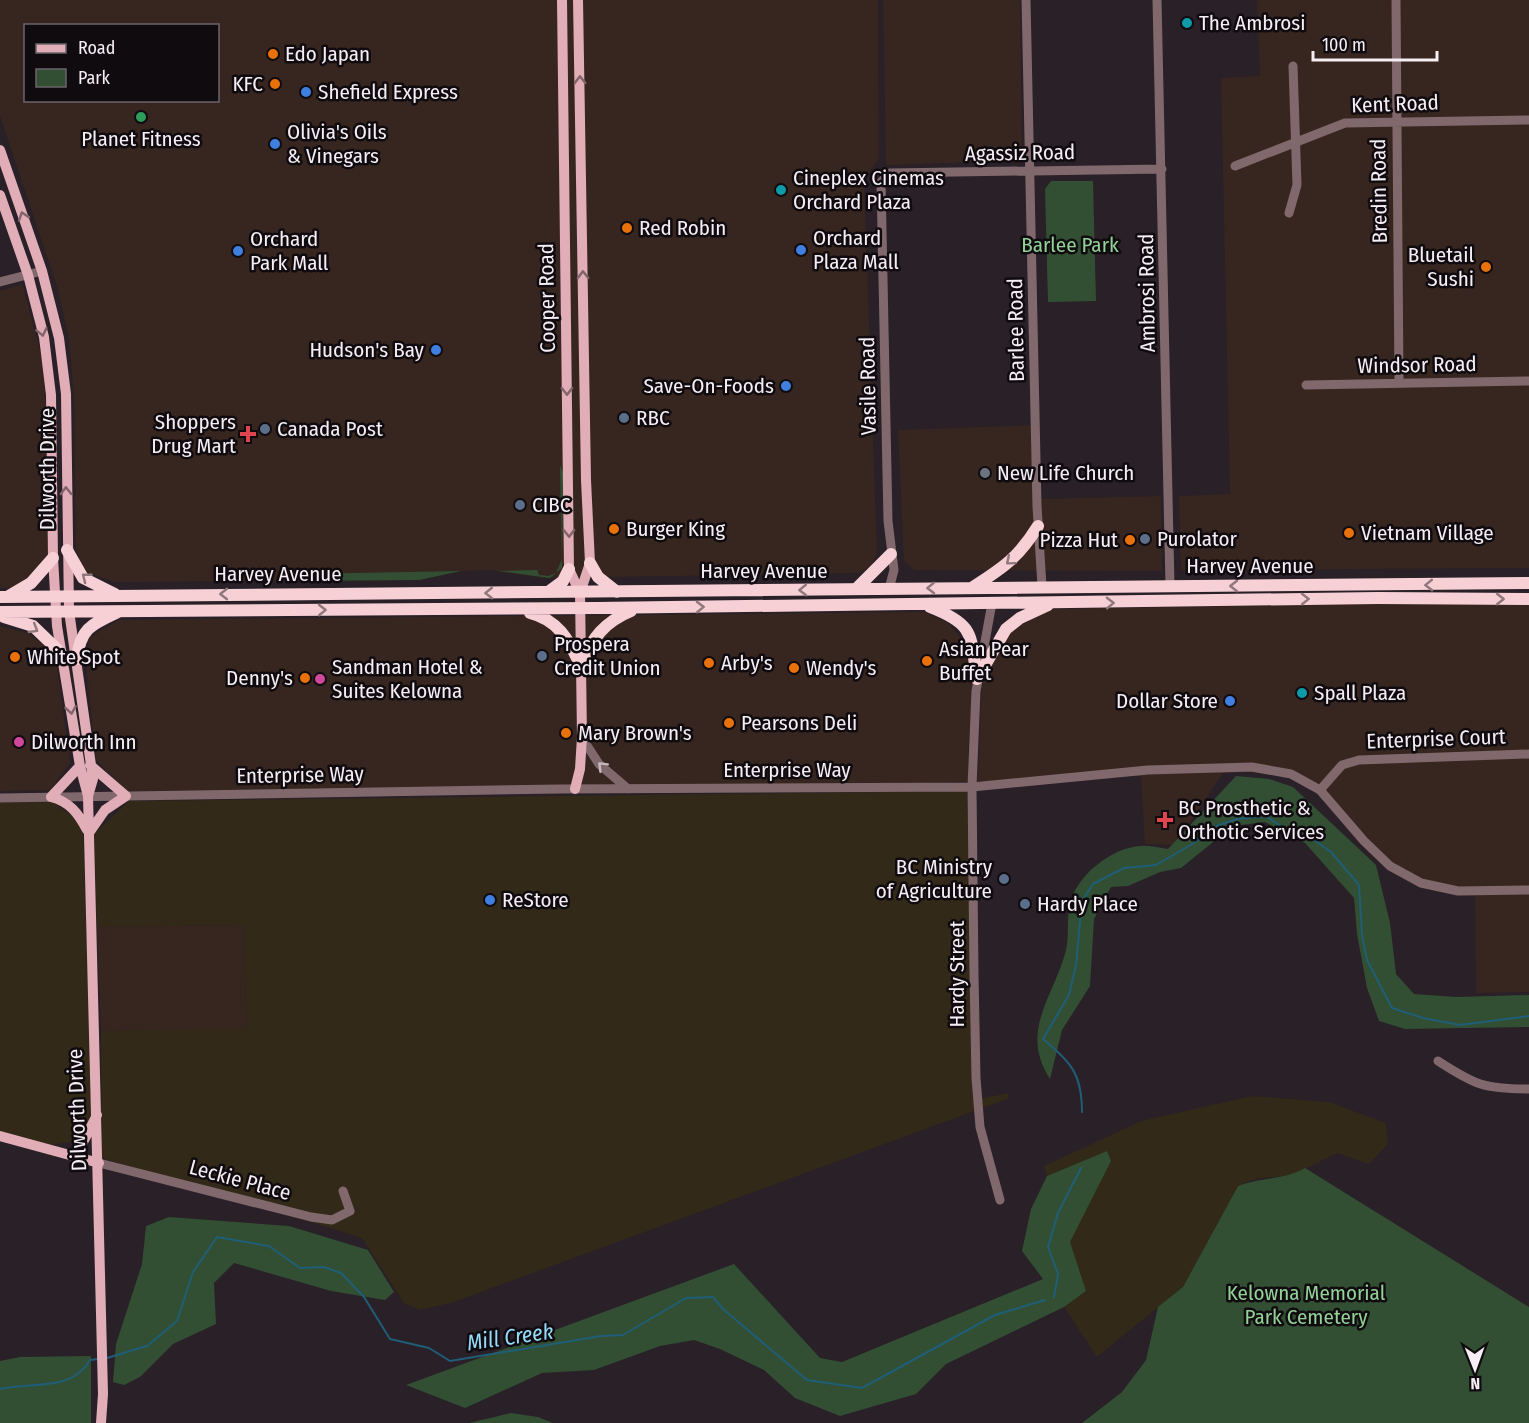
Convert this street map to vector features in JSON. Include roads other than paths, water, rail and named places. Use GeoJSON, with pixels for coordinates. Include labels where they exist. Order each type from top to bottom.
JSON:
{"type":"FeatureCollection","features":[{"type":"Feature","properties":{"kind":"highway"},"geometry":{"type":"LineString","coordinates":[[973,587],[1010,563],[1024,549],[1038,526]]}},
{"type":"Feature","properties":{"kind":"highway"},"geometry":{"type":"LineString","coordinates":[[67,550],[83,578],[116,594]]}},
{"type":"Feature","properties":{"kind":"highway"},"geometry":{"type":"LineString","coordinates":[[856,590],[891,554]]}},
{"type":"Feature","properties":{"kind":"highway"},"geometry":{"type":"LineString","coordinates":[[5,597],[31,584],[53,558]]}},
{"type":"Feature","properties":{"kind":"highway"},"geometry":{"type":"LineString","coordinates":[[590,563],[598,577],[617,592]]}},
{"type":"Feature","properties":{"kind":"highway"},"geometry":{"type":"LineString","coordinates":[[548,592],[563,581],[569,570]]}},
{"type":"Feature","properties":{"kind":"highway","name":"Harvey Avenue"},"geometry":{"type":"LineString","coordinates":[[5,597],[116,594],[580,593],[1042,586],[1529,583]]}},
{"type":"Feature","properties":{"kind":"highway"},"geometry":{"type":"LineString","coordinates":[[1140,603],[1161,595],[1170,586]]}},
{"type":"Feature","properties":{"kind":"highway"},"geometry":{"type":"LineString","coordinates":[[992,603],[1004,594],[1024,587]]}},
{"type":"Feature","properties":{"kind":"highway"},"geometry":{"type":"LineString","coordinates":[[851,605],[876,598],[889,589]]}},
{"type":"Feature","properties":{"kind":"highway"},"geometry":{"type":"LineString","coordinates":[[264,611],[282,594]]}},
{"type":"Feature","properties":{"kind":"highway","name":"Harvey Avenue"},"geometry":{"type":"LineString","coordinates":[[0,614],[121,610],[641,608],[1378,598],[1529,599]]}},
{"type":"Feature","properties":{"kind":"highway"},"geometry":{"type":"LineString","coordinates":[[977,679],[1006,629],[1020,618],[1051,603]]}},
{"type":"Feature","properties":{"kind":"highway"},"geometry":{"type":"LineString","coordinates":[[923,605],[955,617],[967,628],[977,679]]}},
{"type":"Feature","properties":{"kind":"highway"},"geometry":{"type":"LineString","coordinates":[[580,664],[600,628],[618,616],[641,608]]}},
{"type":"Feature","properties":{"kind":"highway"},"geometry":{"type":"LineString","coordinates":[[508,609],[544,617],[561,629],[580,664]]}},
{"type":"Feature","properties":{"kind":"highway"},"geometry":{"type":"LineString","coordinates":[[77,659],[78,644],[86,630],[121,610]]}},
{"type":"Feature","properties":{"kind":"highway"},"geometry":{"type":"LineString","coordinates":[[0,614],[33,626],[61,653]]}},
{"type":"Feature","properties":{"kind":"main road","name":"Cooper Road"},"geometry":{"type":"LineString","coordinates":[[562,0],[569,570],[580,593]]}},
{"type":"Feature","properties":{"kind":"main road","name":"Cooper Road"},"geometry":{"type":"LineString","coordinates":[[575,789],[580,769],[582,737],[580,593],[590,563],[578,0]]}},
{"type":"Feature","properties":{"kind":"main road","name":"Dilworth Drive"},"geometry":{"type":"LineString","coordinates":[[0,150],[42,271],[59,338],[66,394],[67,550],[62,596],[56,611],[61,653],[85,765],[93,779],[88,796],[99,1163],[101,1423]]}},
{"type":"Feature","properties":{"kind":"main road","name":"Dilworth Drive"},"geometry":{"type":"LineString","coordinates":[[0,195],[28,275],[44,337],[51,395],[53,558],[62,596],[69,611],[77,659],[85,765]]}},
{"type":"Feature","properties":{"kind":"main road"},"geometry":{"type":"LineString","coordinates":[[85,765],[126,796],[105,810],[89,833],[75,810],[65,802],[51,797],[85,765]]}},
{"type":"Feature","properties":{"kind":"main road"},"geometry":{"type":"LineString","coordinates":[[73,1155],[80,1150],[97,1115]]}},
{"type":"Feature","properties":{"kind":"main road"},"geometry":{"type":"LineString","coordinates":[[0,1136],[99,1163]]}},
{"type":"Feature","properties":{"kind":"street","name":"Barlee Road"},"geometry":{"type":"LineString","coordinates":[[1026,0],[1032,170],[1038,526],[1042,586]]}},
{"type":"Feature","properties":{"kind":"street","name":"Ambrosi Road"},"geometry":{"type":"LineString","coordinates":[[1157,0],[1170,586]]}},
{"type":"Feature","properties":{"kind":"street","name":"Bredin Road"},"geometry":{"type":"LineString","coordinates":[[1396,0],[1399,382]]}},
{"type":"Feature","properties":{"kind":"street"},"geometry":{"type":"LineString","coordinates":[[1289,213],[1297,185],[1293,66]]}},
{"type":"Feature","properties":{"kind":"street","name":"Kent Road"},"geometry":{"type":"LineString","coordinates":[[1235,166],[1345,123],[1397,120],[1529,120]]}},
{"type":"Feature","properties":{"kind":"street","name":"Agassiz Road"},"geometry":{"type":"LineString","coordinates":[[881,182],[890,173],[1162,169]]}},
{"type":"Feature","properties":{"kind":"street","name":"Vasile Road"},"geometry":{"type":"LineString","coordinates":[[881,182],[891,554],[894,570],[889,589]]}},
{"type":"Feature","properties":{"kind":"street"},"geometry":{"type":"LineString","coordinates":[[0,282],[42,271]]}},
{"type":"Feature","properties":{"kind":"street","name":"Windsor Road"},"geometry":{"type":"LineString","coordinates":[[1306,385],[1529,381]]}},
{"type":"Feature","properties":{"kind":"street","name":"Hardy Street"},"geometry":{"type":"LineString","coordinates":[[992,603],[977,679],[972,787],[976,1078],[984,1149],[1000,1200]]}},
{"type":"Feature","properties":{"kind":"street"},"geometry":{"type":"LineString","coordinates":[[582,737],[598,764],[628,789]]}},
{"type":"Feature","properties":{"kind":"street","name":"Enterprise Court"},"geometry":{"type":"LineString","coordinates":[[1320,790],[1342,765],[1359,760],[1529,754]]}},
{"type":"Feature","properties":{"kind":"street","name":"Enterprise Way"},"geometry":{"type":"LineString","coordinates":[[0,798],[575,789],[972,787],[1148,770],[1252,767],[1291,774],[1320,790],[1364,841],[1390,866],[1421,883],[1458,891],[1529,890]]}},
{"type":"Feature","properties":{"kind":"street"},"geometry":{"type":"LineString","coordinates":[[1438,1061],[1472,1083],[1496,1089],[1529,1089]]}},
{"type":"Feature","properties":{"kind":"street","name":"Leckie Place"},"geometry":{"type":"LineString","coordinates":[[99,1163],[311,1217],[332,1220],[350,1211],[343,1191]]}},
{"type":"Feature","properties":{"kind":"waterway","name":"Mill Creek"},"geometry":{"type":"LineString","coordinates":[[1082,1112],[1080,1088],[1073,1070],[1068,1062],[1043,1039],[1069,995],[1076,965],[1082,901],[1093,884],[1124,868],[1156,865],[1194,843],[1214,827],[1237,819],[1265,816],[1296,835],[1310,837],[1331,852],[1359,885],[1362,935],[1367,960],[1392,1008],[1423,1018],[1460,1025],[1529,1016]]}},
{"type":"Feature","properties":{"kind":"waterway","name":"Mill Creek"},"geometry":{"type":"LineString","coordinates":[[1054,1297],[1058,1274],[1048,1247],[1058,1213],[1081,1168]]}},
{"type":"Feature","properties":{"kind":"waterway","name":"Mill Creek"},"geometry":{"type":"LineString","coordinates":[[107,1358],[147,1346],[177,1321],[193,1272],[217,1237],[269,1246],[300,1268],[324,1267],[341,1273],[364,1297],[390,1339],[429,1348],[450,1361],[601,1336],[623,1335],[686,1298],[713,1297],[723,1309],[807,1380],[862,1388],[995,1315],[1045,1300]]}},
{"type":"Feature","properties":{"kind":"waterway","name":"Mill Creek"},"geometry":{"type":"LineString","coordinates":[[0,1389],[61,1382],[82,1370],[90,1360],[98,1359]]}},
{"type":"Feature","properties":{"kind":"place","name":"The Ambrosi"},"geometry":{"type":"Point","coordinates":[1187,23]}},
{"type":"Feature","properties":{"kind":"place","name":"Edo Japan"},"geometry":{"type":"Point","coordinates":[273,54]}},
{"type":"Feature","properties":{"kind":"place","name":"KFC"},"geometry":{"type":"Point","coordinates":[275,84]}},
{"type":"Feature","properties":{"kind":"place","name":"Shefield Express"},"geometry":{"type":"Point","coordinates":[306,92]}},
{"type":"Feature","properties":{"kind":"place","name":"Planet Fitness"},"geometry":{"type":"Point","coordinates":[141,117]}},
{"type":"Feature","properties":{"kind":"place","name":"Olivia's Oils & Vinegars"},"geometry":{"type":"Point","coordinates":[275,144]}},
{"type":"Feature","properties":{"kind":"place","name":"Cineplex Cinemas Orchard Plaza"},"geometry":{"type":"Point","coordinates":[781,190]}},
{"type":"Feature","properties":{"kind":"place","name":"Red Robin"},"geometry":{"type":"Point","coordinates":[627,228]}},
{"type":"Feature","properties":{"kind":"place","name":"Orchard Plaza Mall"},"geometry":{"type":"Point","coordinates":[801,250]}},
{"type":"Feature","properties":{"kind":"place","name":"Orchard Park Mall"},"geometry":{"type":"Point","coordinates":[238,251]}},
{"type":"Feature","properties":{"kind":"place","name":"Bluetail Sushi"},"geometry":{"type":"Point","coordinates":[1486,267]}},
{"type":"Feature","properties":{"kind":"place","name":"Hudson's Bay"},"geometry":{"type":"Point","coordinates":[436,350]}},
{"type":"Feature","properties":{"kind":"place","name":"Save-On-Foods"},"geometry":{"type":"Point","coordinates":[786,386]}},
{"type":"Feature","properties":{"kind":"place","name":"RBC"},"geometry":{"type":"Point","coordinates":[624,418]}},
{"type":"Feature","properties":{"kind":"place","name":"Canada Post"},"geometry":{"type":"Point","coordinates":[265,429]}},
{"type":"Feature","properties":{"kind":"place","name":"Shoppers Drug Mart"},"geometry":{"type":"Point","coordinates":[248,434]}},
{"type":"Feature","properties":{"kind":"place","name":"New Life Church"},"geometry":{"type":"Point","coordinates":[985,473]}},
{"type":"Feature","properties":{"kind":"place","name":"CIBC"},"geometry":{"type":"Point","coordinates":[520,505]}},
{"type":"Feature","properties":{"kind":"place","name":"Burger King"},"geometry":{"type":"Point","coordinates":[614,529]}},
{"type":"Feature","properties":{"kind":"place","name":"Vietnam Village"},"geometry":{"type":"Point","coordinates":[1349,533]}},
{"type":"Feature","properties":{"kind":"place","name":"Purolator"},"geometry":{"type":"Point","coordinates":[1145,539]}},
{"type":"Feature","properties":{"kind":"place","name":"Pizza Hut"},"geometry":{"type":"Point","coordinates":[1130,540]}},
{"type":"Feature","properties":{"kind":"place","name":"Prospera Credit Union"},"geometry":{"type":"Point","coordinates":[542,656]}},
{"type":"Feature","properties":{"kind":"place","name":"White Spot"},"geometry":{"type":"Point","coordinates":[15,657]}},
{"type":"Feature","properties":{"kind":"place","name":"Asian Pear Buffet"},"geometry":{"type":"Point","coordinates":[927,661]}},
{"type":"Feature","properties":{"kind":"place","name":"Arby's"},"geometry":{"type":"Point","coordinates":[709,663]}},
{"type":"Feature","properties":{"kind":"place","name":"Wendy's"},"geometry":{"type":"Point","coordinates":[794,668]}},
{"type":"Feature","properties":{"kind":"place","name":"Denny's"},"geometry":{"type":"Point","coordinates":[305,678]}},
{"type":"Feature","properties":{"kind":"place","name":"Sandman Hotel & Suites Kelowna"},"geometry":{"type":"Point","coordinates":[320,679]}},
{"type":"Feature","properties":{"kind":"place","name":"Spall Plaza"},"geometry":{"type":"Point","coordinates":[1302,693]}},
{"type":"Feature","properties":{"kind":"place","name":"Dollar Store"},"geometry":{"type":"Point","coordinates":[1230,701]}},
{"type":"Feature","properties":{"kind":"place","name":"Pearsons Deli"},"geometry":{"type":"Point","coordinates":[729,723]}},
{"type":"Feature","properties":{"kind":"place","name":"Mary Brown's"},"geometry":{"type":"Point","coordinates":[566,733]}},
{"type":"Feature","properties":{"kind":"place","name":"Dilworth Inn"},"geometry":{"type":"Point","coordinates":[19,742]}},
{"type":"Feature","properties":{"kind":"place","name":"BC Prosthetic & Orthotic Services"},"geometry":{"type":"Point","coordinates":[1165,820]}},
{"type":"Feature","properties":{"kind":"place","name":"BC Ministry of Agriculture"},"geometry":{"type":"Point","coordinates":[1004,879]}},
{"type":"Feature","properties":{"kind":"place","name":"ReStore"},"geometry":{"type":"Point","coordinates":[490,900]}},
{"type":"Feature","properties":{"kind":"place","name":"Hardy Place"},"geometry":{"type":"Point","coordinates":[1025,904]}},
{"type":"Feature","properties":{"kind":"park label","name":"Barlee Park"},"geometry":{"type":"Point","coordinates":[1070,245]}},
{"type":"Feature","properties":{"kind":"park label","name":"Kelowna Memorial Park Cemetery"},"geometry":{"type":"Point","coordinates":[1306,1305]}}]}
